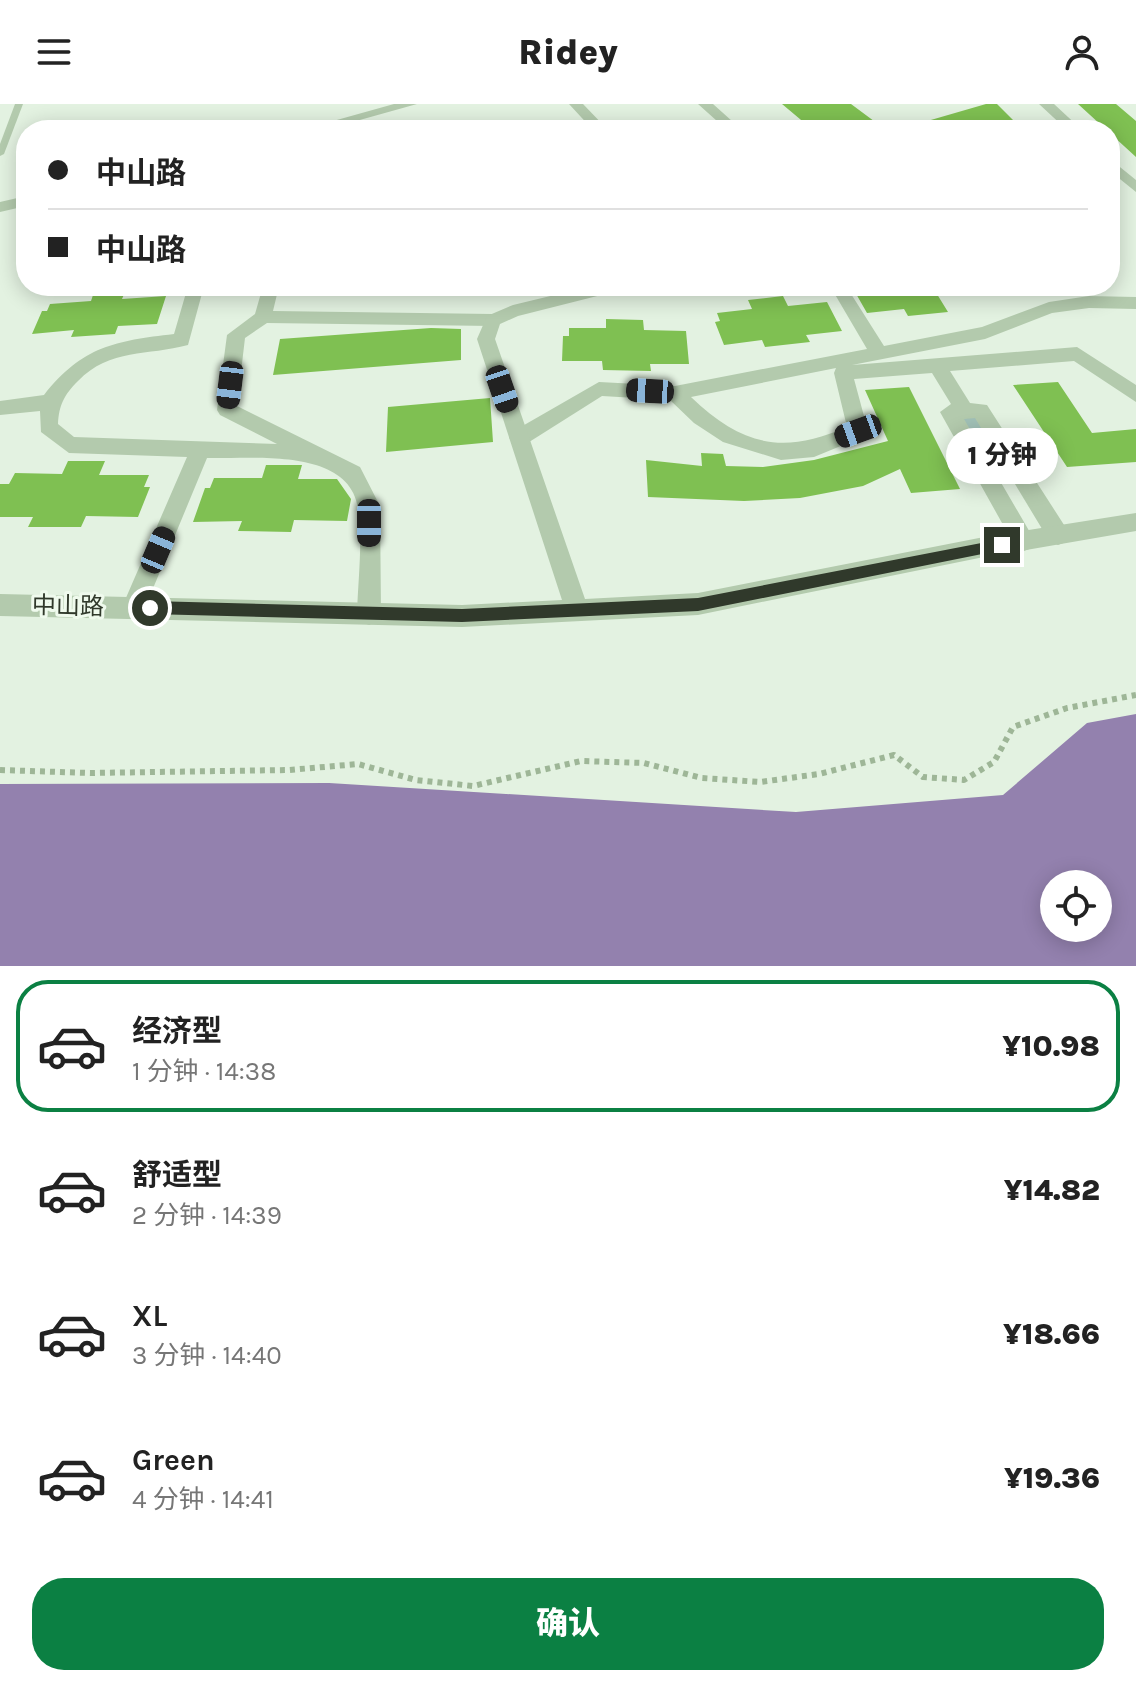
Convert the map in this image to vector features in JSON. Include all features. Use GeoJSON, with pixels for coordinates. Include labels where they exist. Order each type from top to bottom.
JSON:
{"type":"FeatureCollection","features":[{"type":"Feature","properties":{"kind":"street"},"geometry":{"type":"LineString","coordinates":[[576,104],[591,120]]}},
{"type":"Feature","properties":{"kind":"street"},"geometry":{"type":"LineString","coordinates":[[705,104],[723,120]]}},
{"type":"Feature","properties":{"kind":"street"},"geometry":{"type":"LineString","coordinates":[[1046,104],[1064,120]]}},
{"type":"Feature","properties":{"kind":"street"},"geometry":{"type":"LineString","coordinates":[[346,120],[400,105]]}},
{"type":"Feature","properties":{"kind":"street"},"geometry":{"type":"LineString","coordinates":[[1120,173],[1136,188]]}},
{"type":"Feature","properties":{"kind":"street"},"geometry":{"type":"LineString","coordinates":[[193,296],[182,340],[97,353],[69,374],[50,402],[48,427],[69,445],[312,453]]}},
{"type":"Feature","properties":{"kind":"street"},"geometry":{"type":"LineString","coordinates":[[263,317],[268,296]]}},
{"type":"Feature","properties":{"kind":"street"},"geometry":{"type":"LineString","coordinates":[[369,614],[369,506],[353,473],[227,410],[236,335],[263,317],[493,320],[513,311],[574,296]]}},
{"type":"Feature","properties":{"kind":"street"},"geometry":{"type":"LineString","coordinates":[[844,296],[879,353]]}},
{"type":"Feature","properties":{"kind":"street"},"geometry":{"type":"LineString","coordinates":[[519,438],[599,389],[675,393],[985,333],[1049,308],[1089,302],[1136,303]]}},
{"type":"Feature","properties":{"kind":"street"},"geometry":{"type":"LineString","coordinates":[[493,320],[486,339],[577,611]]}},
{"type":"Feature","properties":{"kind":"street"},"geometry":{"type":"LineString","coordinates":[[675,393],[703,423],[743,445],[801,452],[858,431],[843,373],[1077,354],[1136,395]]}},
{"type":"Feature","properties":{"kind":"street"},"geometry":{"type":"LineString","coordinates":[[937,366],[965,411]]}},
{"type":"Feature","properties":{"kind":"street"},"geometry":{"type":"LineString","coordinates":[[0,408],[50,402]]}},
{"type":"Feature","properties":{"kind":"street"},"geometry":{"type":"LineString","coordinates":[[1024,541],[950,412],[980,410],[1058,535]]}},
{"type":"Feature","properties":{"kind":"street"},"geometry":{"type":"LineString","coordinates":[[134,607],[200,450]]}},
{"type":"Feature","properties":{"kind":"street","name":"中山路"},"geometry":{"type":"LineString","coordinates":[[0,605],[462,616],[698,604],[1136,522]]}},
{"type":"Feature","properties":{"kind":"lane"},"geometry":{"type":"LineString","coordinates":[[0,154],[19,104]]}},
{"type":"Feature","properties":{"kind":"path"},"geometry":{"type":"LineString","coordinates":[[0,770],[105,773],[289,770],[358,764],[416,780],[473,786],[581,761],[644,763],[702,778],[760,782],[819,774],[894,755],[923,777],[964,780],[994,762],[1013,727],[1067,708],[1136,695]]}},
{"type":"Feature","properties":{"kind":"shaded area"},"geometry":{"type":"Polygon","coordinates":[[[976,417],[1011,473],[995,475],[961,418],[976,417]]]}},
{"type":"Feature","properties":{"kind":"shaded area"},"geometry":{"type":"Polygon","coordinates":[[[1136,714],[1136,966],[0,966],[0,784],[329,783],[796,812],[1003,795],[1087,723],[1136,714]]]}},
{"type":"Feature","properties":{"kind":"building"},"geometry":{"type":"Polygon","coordinates":[[[782,104],[851,104],[873,120],[801,120],[782,104]]]}},
{"type":"Feature","properties":{"kind":"building"},"geometry":{"type":"Polygon","coordinates":[[[986,104],[997,104],[1013,120],[931,120],[986,104]]]}},
{"type":"Feature","properties":{"kind":"building"},"geometry":{"type":"Polygon","coordinates":[[[1078,104],[1116,104],[1136,121],[1136,157],[1120,142],[1120,120],[1096,120],[1078,104]]]}},
{"type":"Feature","properties":{"kind":"building"},"geometry":{"type":"Polygon","coordinates":[[[93,296],[123,296],[122,299],[166,296],[157,324],[118,326],[115,334],[71,337],[74,330],[32,334],[42,311],[47,311],[50,304],[91,301],[93,296]]]}},
{"type":"Feature","properties":{"kind":"building"},"geometry":{"type":"Polygon","coordinates":[[[783,296],[788,306],[827,302],[842,331],[806,335],[810,342],[765,347],[762,340],[724,345],[715,322],[720,321],[717,313],[752,309],[748,300],[783,296]]]}},
{"type":"Feature","properties":{"kind":"building"},"geometry":{"type":"Polygon","coordinates":[[[857,296],[938,296],[948,312],[908,316],[904,309],[867,313],[857,296]]]}},
{"type":"Feature","properties":{"kind":"building"},"geometry":{"type":"Polygon","coordinates":[[[606,319],[643,320],[644,330],[686,331],[689,364],[650,364],[651,371],[603,370],[602,361],[562,361],[563,336],[569,336],[569,328],[606,328],[606,319]]]}},
{"type":"Feature","properties":{"kind":"building"},"geometry":{"type":"Polygon","coordinates":[[[431,328],[461,329],[461,360],[273,375],[280,339],[431,328]]]}},
{"type":"Feature","properties":{"kind":"building"},"geometry":{"type":"Polygon","coordinates":[[[1058,382],[1092,433],[1136,429],[1136,462],[1067,467],[1013,385],[1058,382]]]}},
{"type":"Feature","properties":{"kind":"building"},"geometry":{"type":"Polygon","coordinates":[[[909,387],[960,489],[911,493],[900,469],[863,486],[800,498],[744,501],[648,497],[646,460],[702,466],[701,453],[723,454],[726,466],[763,467],[814,460],[888,441],[865,390],[909,387]]]}},
{"type":"Feature","properties":{"kind":"building"},"geometry":{"type":"Polygon","coordinates":[[[490,398],[493,442],[386,452],[388,407],[490,398]]]}},
{"type":"Feature","properties":{"kind":"building"},"geometry":{"type":"Polygon","coordinates":[[[68,461],[105,461],[99,475],[149,475],[144,487],[150,487],[138,517],[86,516],[81,527],[28,527],[33,517],[0,517],[0,484],[9,484],[15,473],[62,474],[68,461]]]}},
{"type":"Feature","properties":{"kind":"building"},"geometry":{"type":"Polygon","coordinates":[[[266,465],[302,465],[298,479],[337,479],[351,499],[347,521],[294,520],[291,532],[238,531],[242,521],[193,522],[205,488],[210,488],[214,478],[262,478],[266,465]]]}},
{"type":"Feature","properties":{"kind":"route"},"geometry":{"type":"LineString","coordinates":[[150,608],[462,616],[698,604],[1002,545]]}}]}
